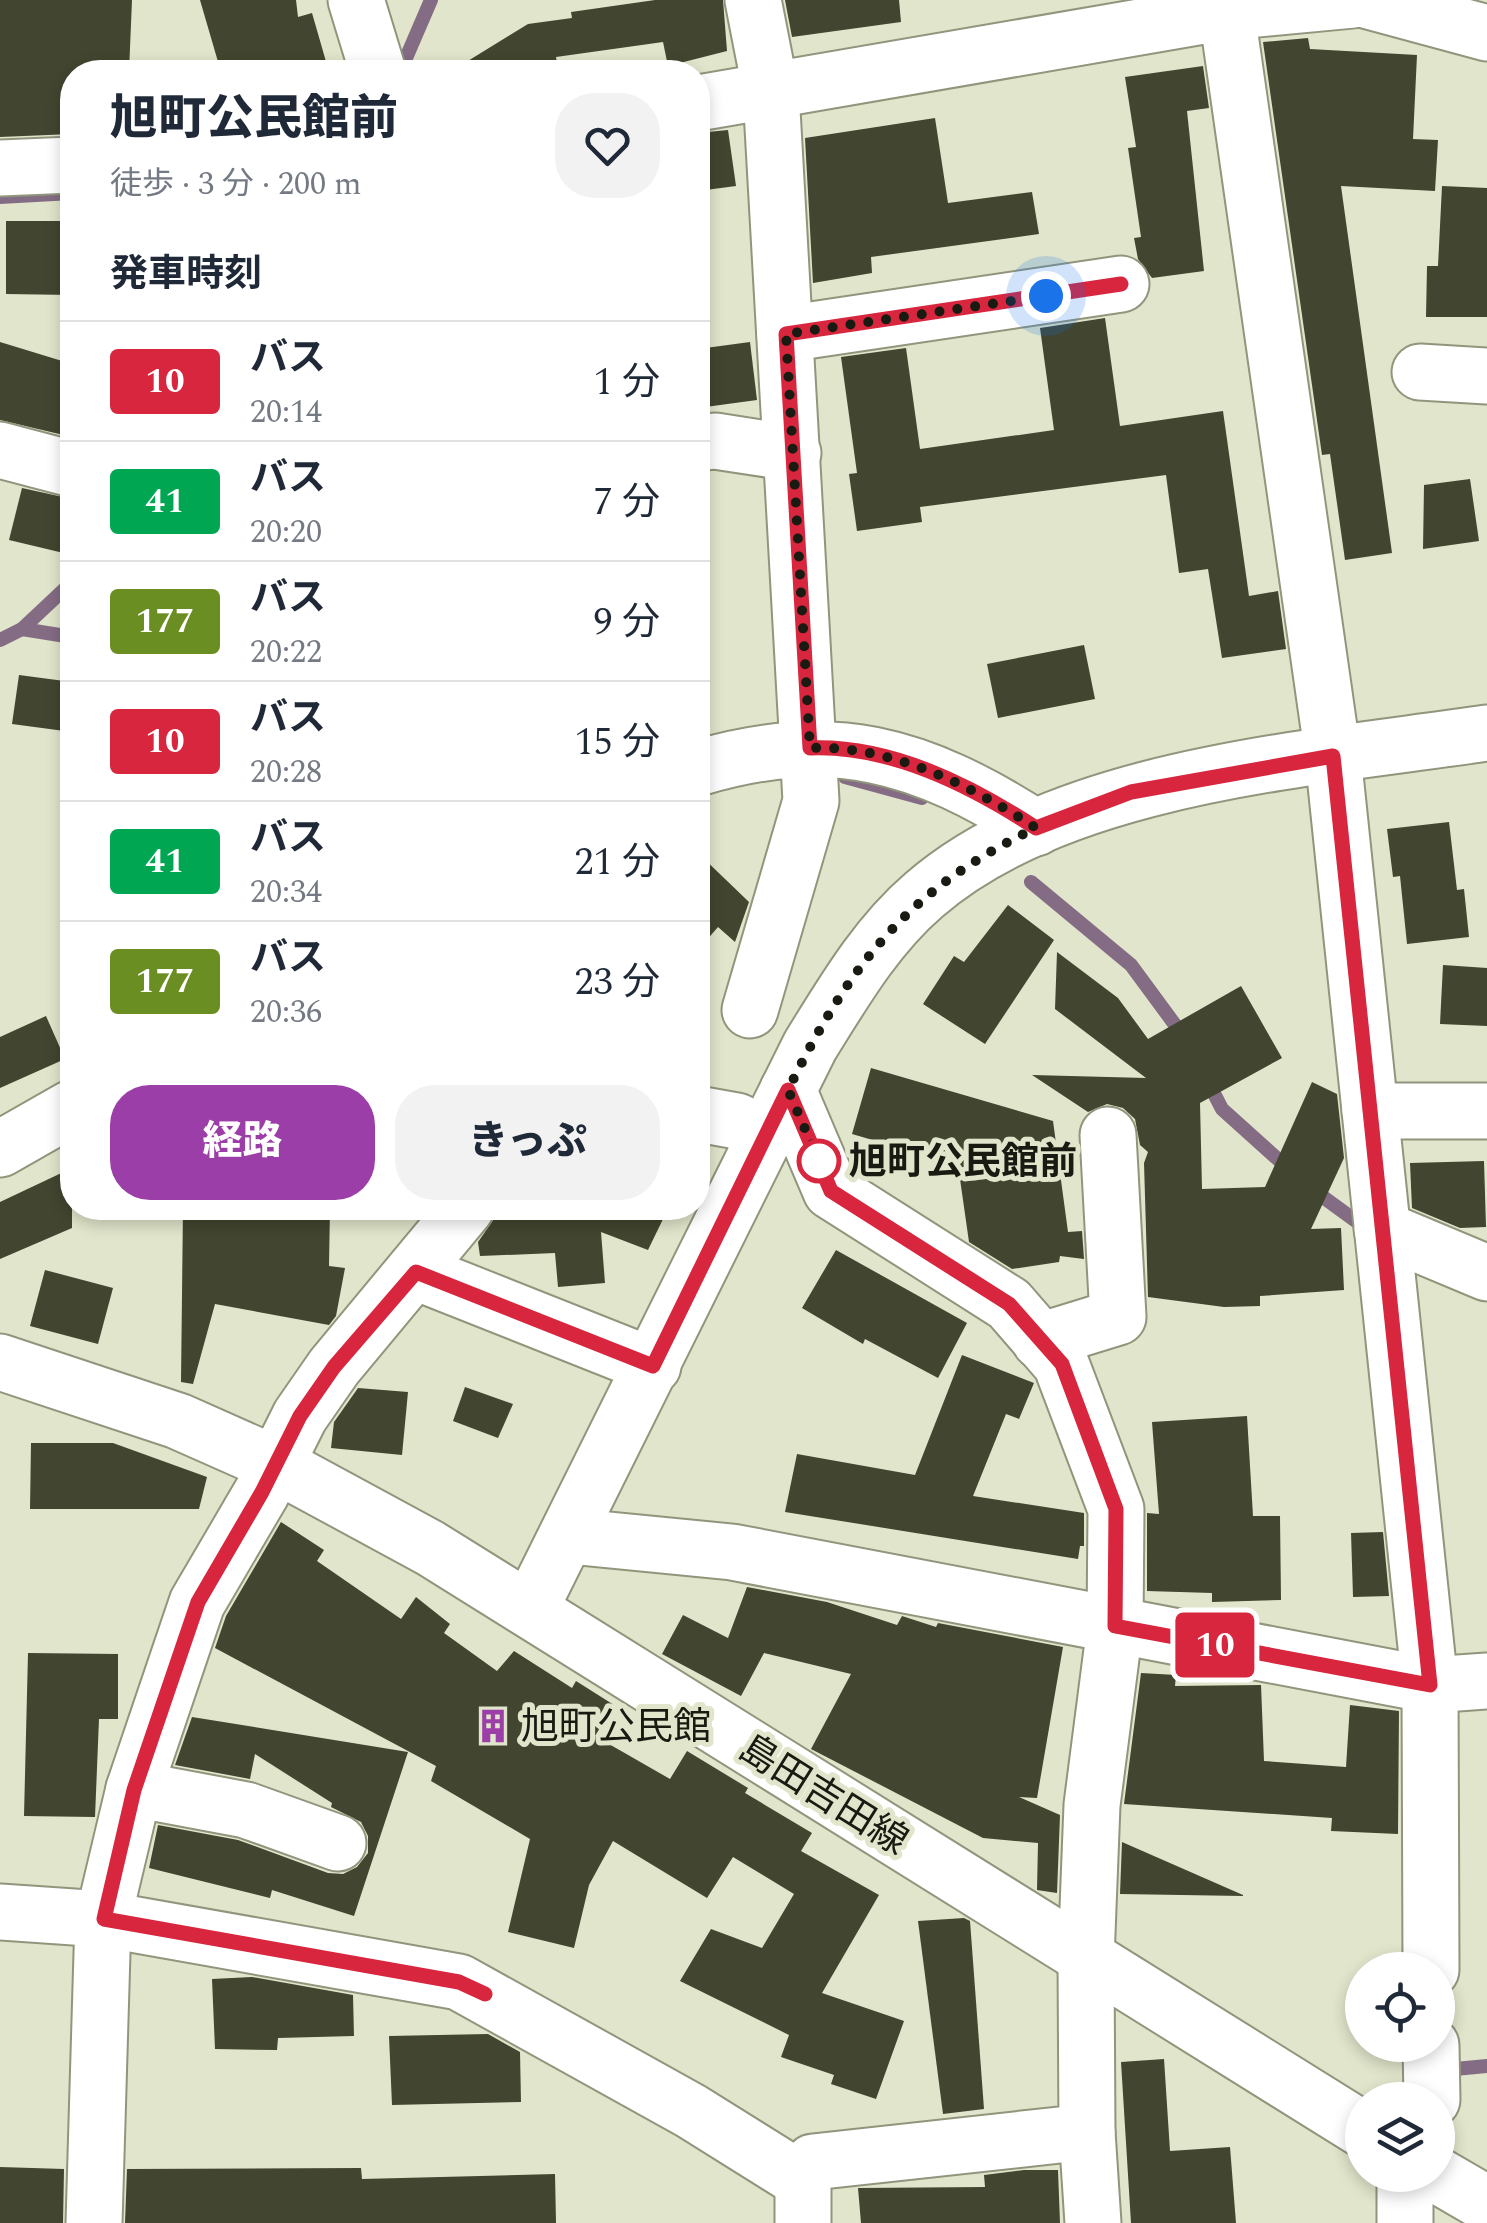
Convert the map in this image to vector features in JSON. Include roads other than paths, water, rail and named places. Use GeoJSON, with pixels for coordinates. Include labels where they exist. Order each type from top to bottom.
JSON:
{"type":"FeatureCollection","features":[{"type":"Feature","properties":{"kind":"street"},"geometry":{"type":"LineString","coordinates":[[356,0],[374,60]]}},
{"type":"Feature","properties":{"kind":"street"},"geometry":{"type":"LineString","coordinates":[[750,1010],[811,801],[771,92],[752,0]]}},
{"type":"Feature","properties":{"kind":"street"},"geometry":{"type":"LineString","coordinates":[[710,101],[1226,6],[1354,0]]}},
{"type":"Feature","properties":{"kind":"street"},"geometry":{"type":"LineString","coordinates":[[1364,0],[1487,33]]}},
{"type":"Feature","properties":{"kind":"street"},"geometry":{"type":"LineString","coordinates":[[1226,6],[1333,756],[1430,1685],[1431,1952]]}},
{"type":"Feature","properties":{"kind":"street"},"geometry":{"type":"LineString","coordinates":[[0,168],[60,166]]}},
{"type":"Feature","properties":{"kind":"street"},"geometry":{"type":"LineString","coordinates":[[786,334],[1121,284]]}},
{"type":"Feature","properties":{"kind":"street"},"geometry":{"type":"LineString","coordinates":[[1420,372],[1487,376]]}},
{"type":"Feature","properties":{"kind":"street"},"geometry":{"type":"LineString","coordinates":[[710,442],[793,453]]}},
{"type":"Feature","properties":{"kind":"street"},"geometry":{"type":"LineString","coordinates":[[0,450],[60,466]]}},
{"type":"Feature","properties":{"kind":"street"},"geometry":{"type":"LineString","coordinates":[[530,1609],[570,1536],[810,1046],[862,963],[923,896],[976,857],[1036,828],[1131,792],[1487,733]]}},
{"type":"Feature","properties":{"kind":"street"},"geometry":{"type":"LineString","coordinates":[[710,764],[755,750],[810,748],[879,755],[928,771],[998,804],[1036,828]]}},
{"type":"Feature","properties":{"kind":"street"},"geometry":{"type":"LineString","coordinates":[[1370,1111],[1487,1112]]}},
{"type":"Feature","properties":{"kind":"street"},"geometry":{"type":"LineString","coordinates":[[710,1116],[736,1121],[776,1113]]}},
{"type":"Feature","properties":{"kind":"street"},"geometry":{"type":"LineString","coordinates":[[776,1113],[831,1191],[1009,1304],[1062,1364],[1116,1509],[1115,1626],[1092,1805],[1086,1959],[1093,2223]]}},
{"type":"Feature","properties":{"kind":"street"},"geometry":{"type":"LineString","coordinates":[[0,1149],[60,1115]]}},
{"type":"Feature","properties":{"kind":"street"},"geometry":{"type":"LineString","coordinates":[[1040,1340],[1118,1316],[1108,1135]]}},
{"type":"Feature","properties":{"kind":"street"},"geometry":{"type":"LineString","coordinates":[[94,2223],[104,1919],[134,1790],[198,1602],[300,1416],[334,1367],[457,1220]]}},
{"type":"Feature","properties":{"kind":"street"},"geometry":{"type":"LineString","coordinates":[[1382,1229],[1487,1273]]}},
{"type":"Feature","properties":{"kind":"street"},"geometry":{"type":"LineString","coordinates":[[416,1272],[653,1366]]}},
{"type":"Feature","properties":{"kind":"street","name":"島田吉田線"},"geometry":{"type":"LineString","coordinates":[[0,1362],[178,1421],[276,1464],[430,1548],[1345,2119]]}},
{"type":"Feature","properties":{"kind":"street"},"geometry":{"type":"LineString","coordinates":[[570,1536],[732,1552],[1430,1685],[1487,1681]]}},
{"type":"Feature","properties":{"kind":"street"},"geometry":{"type":"LineString","coordinates":[[134,1790],[246,1810],[338,1844]]}},
{"type":"Feature","properties":{"kind":"street"},"geometry":{"type":"LineString","coordinates":[[0,1912],[104,1919],[459,1982],[691,2112],[803,2202],[813,2162],[1088,2132]]}},
{"type":"Feature","properties":{"kind":"street"},"geometry":{"type":"LineString","coordinates":[[1455,2185],[1487,2204]]}},
{"type":"Feature","properties":{"kind":"street"},"geometry":{"type":"LineString","coordinates":[[1405,2223],[1406,2192]]}},
{"type":"Feature","properties":{"kind":"waterway"},"geometry":{"type":"LineString","coordinates":[[405,60],[431,0]]}},
{"type":"Feature","properties":{"kind":"waterway"},"geometry":{"type":"LineString","coordinates":[[0,197],[60,194]]}},
{"type":"Feature","properties":{"kind":"waterway"},"geometry":{"type":"LineString","coordinates":[[0,640],[22,629],[60,593]]}},
{"type":"Feature","properties":{"kind":"waterway"},"geometry":{"type":"LineString","coordinates":[[22,629],[60,635]]}},
{"type":"Feature","properties":{"kind":"waterway"},"geometry":{"type":"LineString","coordinates":[[845,777],[922,798]]}},
{"type":"Feature","properties":{"kind":"waterway"},"geometry":{"type":"LineString","coordinates":[[1031,882],[1131,965],[1184,1037]]}},
{"type":"Feature","properties":{"kind":"waterway"},"geometry":{"type":"LineString","coordinates":[[1206,1078],[1222,1109],[1292,1172]]}},
{"type":"Feature","properties":{"kind":"waterway"},"geometry":{"type":"LineString","coordinates":[[1312,1189],[1367,1229]]}},
{"type":"Feature","properties":{"kind":"waterway"},"geometry":{"type":"LineString","coordinates":[[1455,2069],[1487,2066]]}},
{"type":"Feature","properties":{"kind":"place","name":"旭町公民館前"},"geometry":{"type":"Point","coordinates":[819,1161]}},
{"type":"Feature","properties":{"kind":"place","name":"旭町公民館"},"geometry":{"type":"Point","coordinates":[493,1726]}}]}
